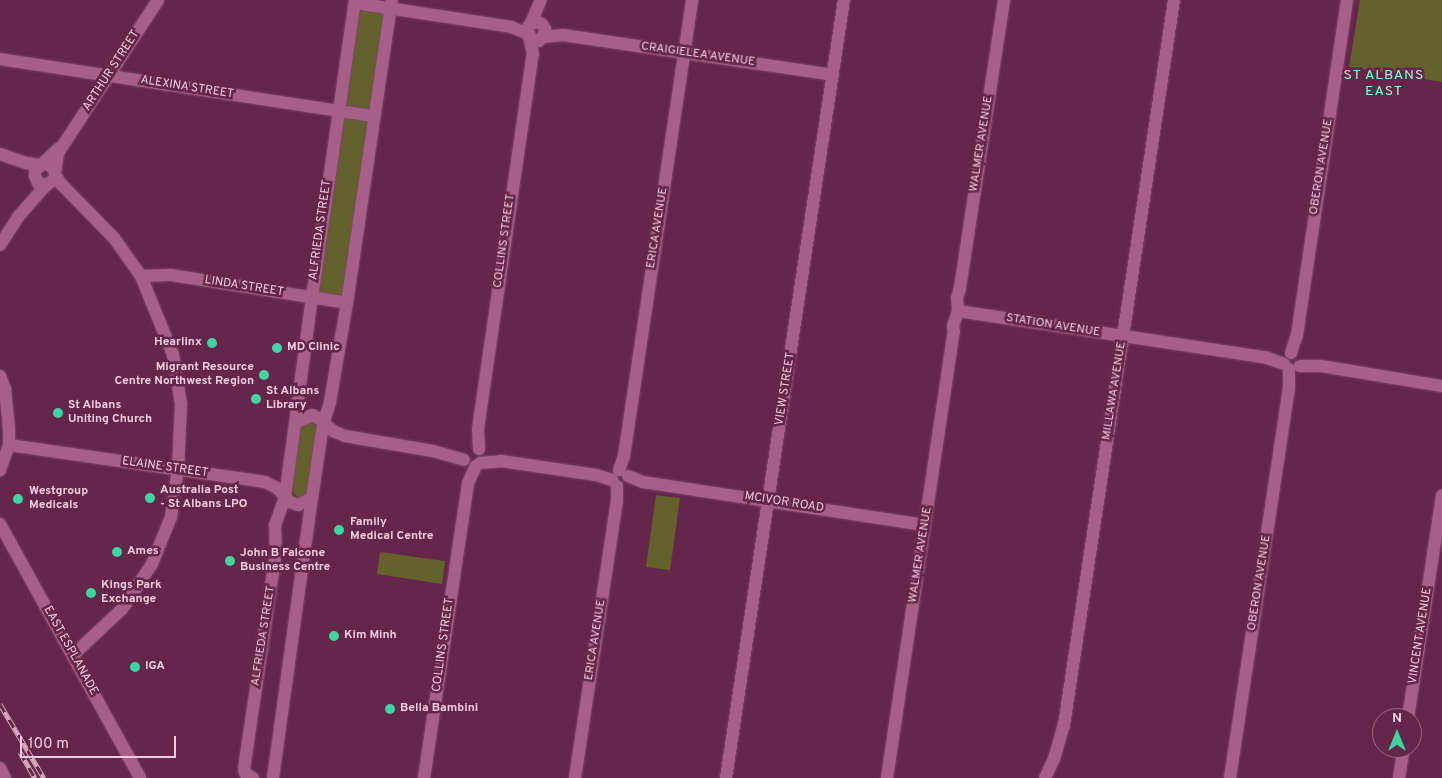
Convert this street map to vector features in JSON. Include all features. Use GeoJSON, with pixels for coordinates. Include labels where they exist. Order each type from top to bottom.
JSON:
{"type":"FeatureCollection","features":[{"type":"Feature","properties":{"kind":"street","name":"ARTHUR STREET"},"geometry":{"type":"LineString","coordinates":[[66,143],[158,0]]}},
{"type":"Feature","properties":{"kind":"street","name":"ERICA AVENUE"},"geometry":{"type":"LineString","coordinates":[[575,778],[692,0]]}},
{"type":"Feature","properties":{"kind":"street","name":"VIEW STREET"},"geometry":{"type":"LineString","coordinates":[[726,778],[844,0]]}},
{"type":"Feature","properties":{"kind":"street","name":"WALMER AVENUE"},"geometry":{"type":"LineString","coordinates":[[887,778],[954,332],[954,321],[962,312],[957,298],[1004,0]]}},
{"type":"Feature","properties":{"kind":"street","name":"MILLAWA AVENUE"},"geometry":{"type":"LineString","coordinates":[[1045,778],[1054,759],[1064,725],[1174,0]]}},
{"type":"Feature","properties":{"kind":"street","name":"OBERON AVENUE"},"geometry":{"type":"LineString","coordinates":[[1230,778],[1347,0]]}},
{"type":"Feature","properties":{"kind":"street","name":"CRAIGIELEA AVENUE"},"geometry":{"type":"LineString","coordinates":[[355,2],[392,4],[511,27],[833,75]]}},
{"type":"Feature","properties":{"kind":"street","name":"ALFRIEDA STREET"},"geometry":{"type":"LineString","coordinates":[[254,778],[245,773],[244,769],[276,553],[275,526],[286,497],[289,460],[355,2]]}},
{"type":"Feature","properties":{"kind":"street","name":"COLLINS STREET"},"geometry":{"type":"LineString","coordinates":[[424,778],[473,457],[474,431],[478,429],[541,2]]}},
{"type":"Feature","properties":{"kind":"street"},"geometry":{"type":"LineString","coordinates":[[273,778],[312,498],[347,303],[392,4]]}},
{"type":"Feature","properties":{"kind":"street","name":"ALEXINA STREET"},"geometry":{"type":"LineString","coordinates":[[0,59],[374,116]]}},
{"type":"Feature","properties":{"kind":"street"},"geometry":{"type":"LineString","coordinates":[[0,246],[18,217],[38,170],[66,143]]}},
{"type":"Feature","properties":{"kind":"street"},"geometry":{"type":"LineString","coordinates":[[18,217],[51,179],[58,153],[66,143]]}},
{"type":"Feature","properties":{"kind":"street"},"geometry":{"type":"LineString","coordinates":[[5,155],[38,170],[50,165],[51,179],[114,238],[142,276],[173,355],[181,404],[178,469],[171,517],[152,564],[122,609],[73,656]]}},
{"type":"Feature","properties":{"kind":"street"},"geometry":{"type":"LineString","coordinates":[[38,170],[38,183],[51,179]]}},
{"type":"Feature","properties":{"kind":"street","name":"LINDA STREET"},"geometry":{"type":"LineString","coordinates":[[142,276],[172,275],[347,303]]}},
{"type":"Feature","properties":{"kind":"street","name":"STATION AVENUE"},"geometry":{"type":"LineString","coordinates":[[962,312],[1438,383]]}},
{"type":"Feature","properties":{"kind":"street"},"geometry":{"type":"LineString","coordinates":[[0,376],[8,409],[9,445],[0,470]]}},
{"type":"Feature","properties":{"kind":"street","name":"MCIVOR ROAD"},"geometry":{"type":"LineString","coordinates":[[295,423],[312,416],[318,418],[333,432],[346,436],[433,451],[925,525]]}},
{"type":"Feature","properties":{"kind":"street"},"geometry":{"type":"LineString","coordinates":[[319,456],[330,442],[346,436]]}},
{"type":"Feature","properties":{"kind":"street","name":"ELAINE STREET"},"geometry":{"type":"LineString","coordinates":[[9,445],[265,482],[278,488],[286,497],[298,505],[312,498]]}},
{"type":"Feature","properties":{"kind":"street"},"geometry":{"type":"LineString","coordinates":[[265,482],[276,478],[289,460]]}},
{"type":"Feature","properties":{"kind":"street","name":"VINCENT AVENUE"},"geometry":{"type":"LineString","coordinates":[[1410,708],[1442,496]]}},
{"type":"Feature","properties":{"kind":"street","name":"EAST ESPLANADE"},"geometry":{"type":"LineString","coordinates":[[0,524],[140,778]]}},
{"type":"Feature","properties":{"kind":"street"},"geometry":{"type":"LineString","coordinates":[[1399,778],[1402,758]]}},
{"type":"Feature","properties":{"kind":"street"},"geometry":{"type":"LineString","coordinates":[[0,768],[5,778]]}},
{"type":"Feature","properties":{"kind":"shaded area"},"geometry":{"type":"Polygon","coordinates":[[[1360,0],[1442,0],[1442,82],[1349,67],[1360,0]]]}},
{"type":"Feature","properties":{"kind":"shaded area"},"geometry":{"type":"Polygon","coordinates":[[[365,9],[384,13],[371,110],[345,106],[359,13],[365,9]]]}},
{"type":"Feature","properties":{"kind":"shaded area"},"geometry":{"type":"Polygon","coordinates":[[[344,117],[366,119],[368,122],[343,296],[320,295],[316,285],[344,117]]]}},
{"type":"Feature","properties":{"kind":"shaded area"},"geometry":{"type":"Polygon","coordinates":[[[312,422],[317,428],[307,494],[298,498],[291,490],[300,428],[304,423],[312,422]]]}},
{"type":"Feature","properties":{"kind":"shaded area"},"geometry":{"type":"Polygon","coordinates":[[[656,495],[680,498],[670,570],[646,567],[656,495]]]}},
{"type":"Feature","properties":{"kind":"shaded area"},"geometry":{"type":"Polygon","coordinates":[[[380,552],[445,561],[442,584],[377,574],[380,552]]]}},
{"type":"Feature","properties":{"kind":"railway"},"geometry":{"type":"LineString","coordinates":[[0,704],[44,778]]}},
{"type":"Feature","properties":{"kind":"railway"},"geometry":{"type":"LineString","coordinates":[[20,752],[35,778]]}},
{"type":"Feature","properties":{"kind":"place","name":"Hearlinx"},"geometry":{"type":"Point","coordinates":[212,343]}},
{"type":"Feature","properties":{"kind":"place","name":"MD Clinic"},"geometry":{"type":"Point","coordinates":[277,348]}},
{"type":"Feature","properties":{"kind":"place","name":"Migrant Resource Centre Northwest Region"},"geometry":{"type":"Point","coordinates":[264,375]}},
{"type":"Feature","properties":{"kind":"place","name":"St Albans Library"},"geometry":{"type":"Point","coordinates":[256,399]}},
{"type":"Feature","properties":{"kind":"place","name":"St Albans Uniting Church"},"geometry":{"type":"Point","coordinates":[58,413]}},
{"type":"Feature","properties":{"kind":"place","name":"Australia Post - St Albans LPO"},"geometry":{"type":"Point","coordinates":[150,498]}},
{"type":"Feature","properties":{"kind":"place","name":"Westgroup Medicals"},"geometry":{"type":"Point","coordinates":[18,499]}},
{"type":"Feature","properties":{"kind":"place","name":"Family Medical Centre"},"geometry":{"type":"Point","coordinates":[339,530]}},
{"type":"Feature","properties":{"kind":"place","name":"Ames"},"geometry":{"type":"Point","coordinates":[117,552]}},
{"type":"Feature","properties":{"kind":"place","name":"John B Falcone Business Centre"},"geometry":{"type":"Point","coordinates":[230,561]}},
{"type":"Feature","properties":{"kind":"place","name":"Kings Park Exchange"},"geometry":{"type":"Point","coordinates":[91,593]}},
{"type":"Feature","properties":{"kind":"place","name":"Kim Minh"},"geometry":{"type":"Point","coordinates":[334,636]}},
{"type":"Feature","properties":{"kind":"place","name":"IGA"},"geometry":{"type":"Point","coordinates":[135,667]}},
{"type":"Feature","properties":{"kind":"place","name":"Bella Bambini"},"geometry":{"type":"Point","coordinates":[390,709]}},
{"type":"Feature","properties":{"kind":"district","name":"ST ALBANS EAST"},"geometry":{"type":"Point","coordinates":[1384,84]}}]}
